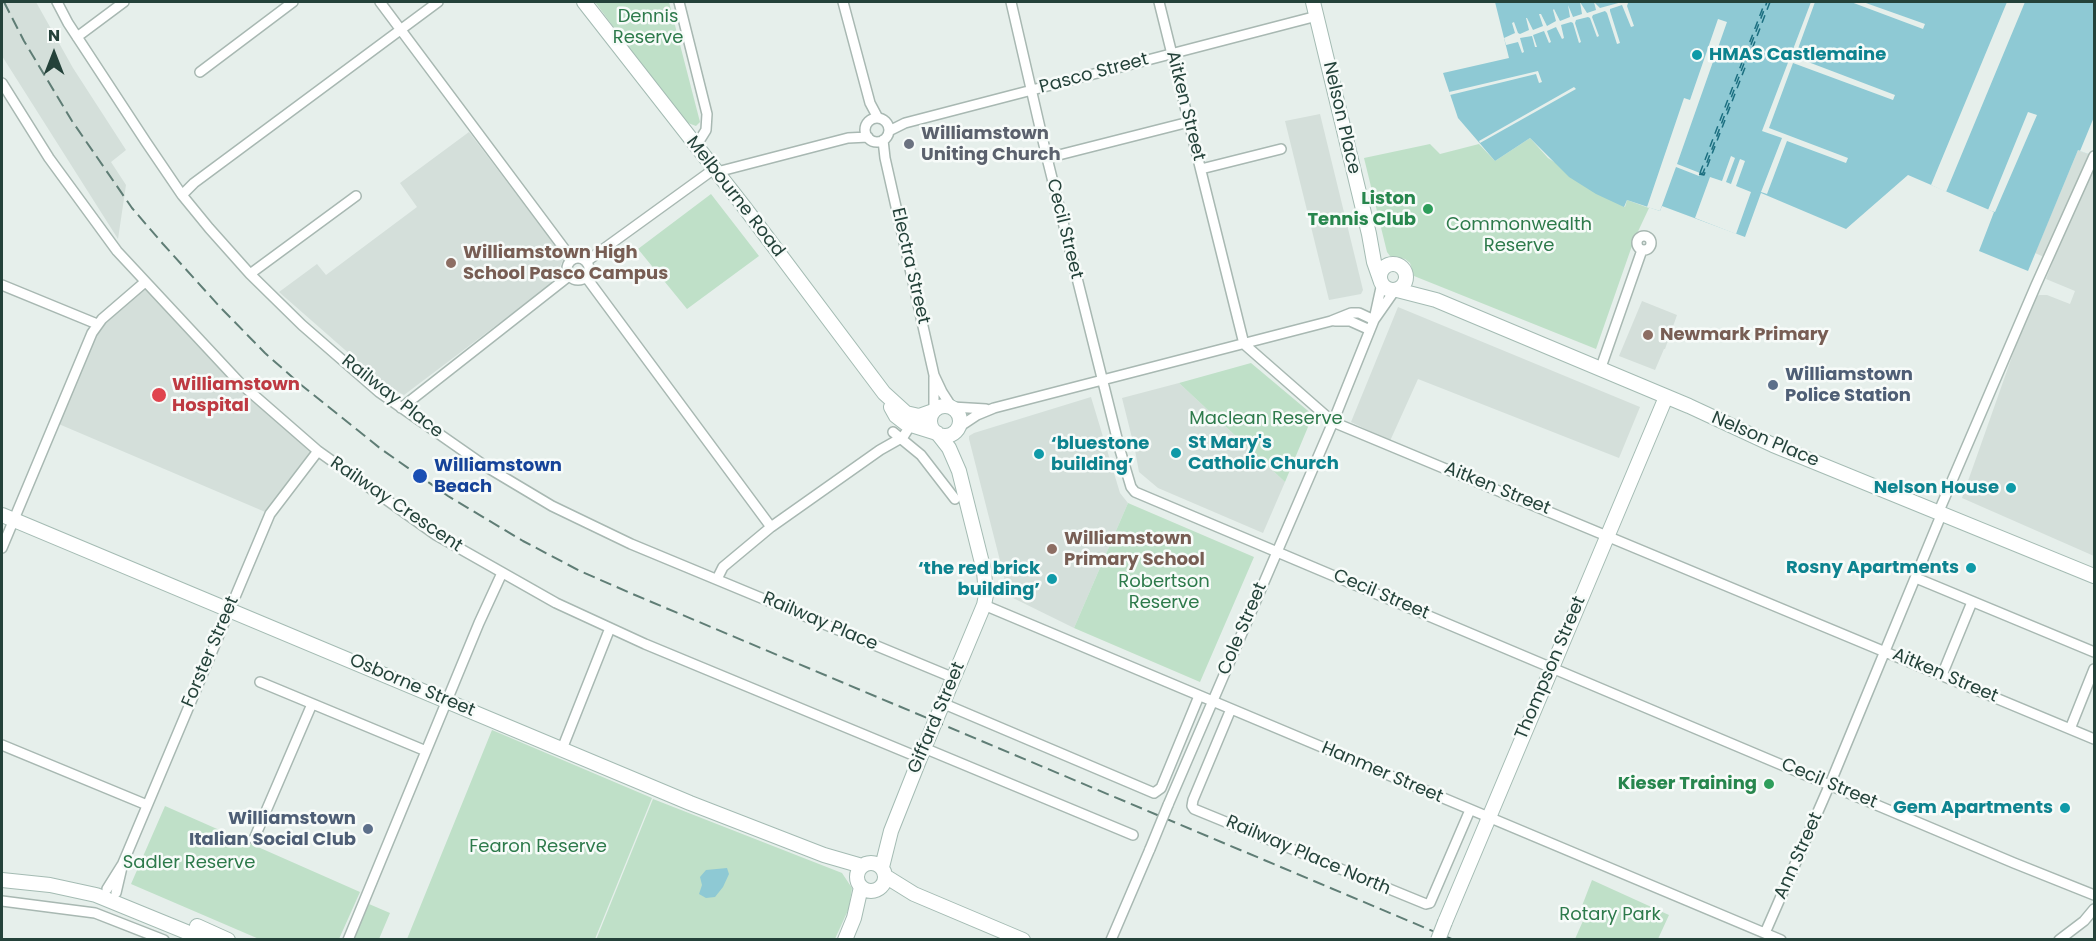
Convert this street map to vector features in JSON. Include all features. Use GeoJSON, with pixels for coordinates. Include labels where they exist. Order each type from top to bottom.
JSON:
{"type":"FeatureCollection","features":[{"type":"Feature","properties":{"kind":"street","name":"Railway Place"},"geometry":{"type":"LineString","coordinates":[[57,2],[77,37],[182,195],[250,274],[302,325],[401,408],[485,466],[552,506],[630,544],[954,678]]}},
{"type":"Feature","properties":{"kind":"street"},"geometry":{"type":"LineString","coordinates":[[77,37],[124,2]]}},
{"type":"Feature","properties":{"kind":"street"},"geometry":{"type":"LineString","coordinates":[[200,72],[293,2]]}},
{"type":"Feature","properties":{"kind":"street"},"geometry":{"type":"LineString","coordinates":[[380,2],[572,260]]}},
{"type":"Feature","properties":{"kind":"street"},"geometry":{"type":"LineString","coordinates":[[182,195],[203,176],[438,2]]}},
{"type":"Feature","properties":{"kind":"street","name":"Melbourne Road"},"geometry":{"type":"LineString","coordinates":[[584,2],[716,171],[884,393],[894,414],[921,455],[955,499]]}},
{"type":"Feature","properties":{"kind":"street"},"geometry":{"type":"LineString","coordinates":[[679,2],[707,114],[706,130],[694,144]]}},
{"type":"Feature","properties":{"kind":"street","name":"Electra Street"},"geometry":{"type":"LineString","coordinates":[[843,2],[870,104],[873,131],[885,158],[934,375],[952,407]]}},
{"type":"Feature","properties":{"kind":"street","name":"Cecil Street"},"geometry":{"type":"LineString","coordinates":[[1011,2],[1047,158],[1120,450],[1135,492],[2094,895]]}},
{"type":"Feature","properties":{"kind":"street","name":"Aitken Street"},"geometry":{"type":"LineString","coordinates":[[1159,2],[1244,344],[1333,422],[1607,534],[2094,739]]}},
{"type":"Feature","properties":{"kind":"street","name":"Nelson Place"},"geometry":{"type":"LineString","coordinates":[[1313,2],[1374,262],[1381,282]]}},
{"type":"Feature","properties":{"kind":"street","name":"Pasco Street"},"geometry":{"type":"LineString","coordinates":[[888,128],[1317,16]]}},
{"type":"Feature","properties":{"kind":"street","name":"Railway Crescent"},"geometry":{"type":"LineString","coordinates":[[2,83],[42,148],[117,251],[240,383],[318,451],[436,535],[556,603],[610,628],[1133,835]]}},
{"type":"Feature","properties":{"kind":"street"},"geometry":{"type":"LineString","coordinates":[[1047,158],[1189,122]]}},
{"type":"Feature","properties":{"kind":"street"},"geometry":{"type":"LineString","coordinates":[[587,261],[716,171],[888,128]]}},
{"type":"Feature","properties":{"kind":"street"},"geometry":{"type":"LineString","coordinates":[[873,131],[888,128]]}},
{"type":"Feature","properties":{"kind":"street"},"geometry":{"type":"LineString","coordinates":[[1201,169],[1281,149]]}},
{"type":"Feature","properties":{"kind":"street","name":"Ann Street"},"geometry":{"type":"LineString","coordinates":[[1765,933],[1886,652],[1941,512],[2094,156]]}},
{"type":"Feature","properties":{"kind":"street"},"geometry":{"type":"LineString","coordinates":[[250,274],[356,196]]}},
{"type":"Feature","properties":{"kind":"street","name":"Nelson Place"},"geometry":{"type":"LineString","coordinates":[[1369,234],[1378,251],[1388,261],[1401,269],[1415,287],[1436,300],[1666,397],[1773,445],[2094,576]]}},
{"type":"Feature","properties":{"kind":"street"},"geometry":{"type":"LineString","coordinates":[[1600,370],[1642,250]]}},
{"type":"Feature","properties":{"kind":"street"},"geometry":{"type":"LineString","coordinates":[[580,258],[587,261],[590,270],[586,277],[578,280],[569,276],[567,266],[572,260],[580,258]]}},
{"type":"Feature","properties":{"kind":"street"},"geometry":{"type":"LineString","coordinates":[[1391,265],[1401,269],[1405,282],[1396,290],[1387,289],[1381,282],[1381,273],[1384,268],[1391,265]]}},
{"type":"Feature","properties":{"kind":"street"},"geometry":{"type":"LineString","coordinates":[[401,408],[569,276]]}},
{"type":"Feature","properties":{"kind":"street"},"geometry":{"type":"LineString","coordinates":[[586,277],[771,527]]}},
{"type":"Feature","properties":{"kind":"street"},"geometry":{"type":"LineString","coordinates":[[2,548],[7,518],[97,324],[145,282]]}},
{"type":"Feature","properties":{"kind":"street","name":"Cole Street"},"geometry":{"type":"LineString","coordinates":[[1375,319],[1381,282]]}},
{"type":"Feature","properties":{"kind":"street"},"geometry":{"type":"LineString","coordinates":[[2,285],[97,324]]}},
{"type":"Feature","properties":{"kind":"street","name":"Nelson Place"},"geometry":{"type":"LineString","coordinates":[[1396,290],[1436,300]]}},
{"type":"Feature","properties":{"kind":"street","name":"Cole Street"},"geometry":{"type":"LineString","coordinates":[[1111,939],[1333,422],[1370,330],[1375,319],[1396,290]]}},
{"type":"Feature","properties":{"kind":"street"},"geometry":{"type":"LineString","coordinates":[[902,426],[949,435],[977,415],[994,408],[1331,321],[1355,312],[1375,319]]}},
{"type":"Feature","properties":{"kind":"street"},"geometry":{"type":"LineString","coordinates":[[1331,321],[1350,321],[1370,330]]}},
{"type":"Feature","properties":{"kind":"street","name":"Electra Street"},"geometry":{"type":"LineString","coordinates":[[933,411],[934,375]]}},
{"type":"Feature","properties":{"kind":"street","name":"Thompson Street"},"geometry":{"type":"LineString","coordinates":[[1438,939],[1666,397]]}},
{"type":"Feature","properties":{"kind":"street"},"geometry":{"type":"LineString","coordinates":[[717,579],[723,567],[771,527],[880,450],[902,426],[943,406],[966,409],[994,408]]}},
{"type":"Feature","properties":{"kind":"street"},"geometry":{"type":"LineString","coordinates":[[952,407],[959,414],[959,471]]}},
{"type":"Feature","properties":{"kind":"street"},"geometry":{"type":"LineString","coordinates":[[933,411],[930,422],[949,448],[959,471],[984,571],[986,591],[984,605]]}},
{"type":"Feature","properties":{"kind":"street","name":"Forster Street"},"geometry":{"type":"LineString","coordinates":[[112,893],[272,509],[318,451]]}},
{"type":"Feature","properties":{"kind":"street","name":"Osborne Street"},"geometry":{"type":"LineString","coordinates":[[7,518],[1023,939]]}},
{"type":"Feature","properties":{"kind":"street"},"geometry":{"type":"LineString","coordinates":[[348,939],[502,573]]}},
{"type":"Feature","properties":{"kind":"street"},"geometry":{"type":"LineString","coordinates":[[1916,578],[2094,652]]}},
{"type":"Feature","properties":{"kind":"street"},"geometry":{"type":"LineString","coordinates":[[1942,675],[1972,602]]}},
{"type":"Feature","properties":{"kind":"street","name":"Giffard Street"},"geometry":{"type":"LineString","coordinates":[[845,939],[984,605]]}},
{"type":"Feature","properties":{"kind":"street","name":"Hanmer Street"},"geometry":{"type":"LineString","coordinates":[[984,605],[1781,939]]}},
{"type":"Feature","properties":{"kind":"street"},"geometry":{"type":"LineString","coordinates":[[562,749],[610,628]]}},
{"type":"Feature","properties":{"kind":"street"},"geometry":{"type":"LineString","coordinates":[[2070,729],[2094,669]]}},
{"type":"Feature","properties":{"kind":"street"},"geometry":{"type":"LineString","coordinates":[[260,682],[426,751]]}},
{"type":"Feature","properties":{"kind":"street"},"geometry":{"type":"LineString","coordinates":[[942,703],[1154,793],[1161,788],[1199,696]]}},
{"type":"Feature","properties":{"kind":"street"},"geometry":{"type":"LineString","coordinates":[[254,839],[312,704]]}},
{"type":"Feature","properties":{"kind":"street","name":"Railway Place North"},"geometry":{"type":"LineString","coordinates":[[1231,709],[1193,800],[1193,808],[1426,904],[1430,903],[1470,810]]}},
{"type":"Feature","properties":{"kind":"street"},"geometry":{"type":"LineString","coordinates":[[2,744],[147,805]]}},
{"type":"Feature","properties":{"kind":"street"},"geometry":{"type":"LineString","coordinates":[[2,880],[50,885],[93,886],[228,939]]}},
{"type":"Feature","properties":{"kind":"street"},"geometry":{"type":"LineString","coordinates":[[112,893],[206,939]]}},
{"type":"Feature","properties":{"kind":"street"},"geometry":{"type":"LineString","coordinates":[[2,901],[95,913],[164,939]]}},
{"type":"Feature","properties":{"kind":"street"},"geometry":{"type":"LineString","coordinates":[[2059,939],[2084,921],[2094,909]]}},
{"type":"Feature","properties":{"kind":"shaded area"},"geometry":{"type":"Polygon","coordinates":[[[2,2],[36,2],[73,68],[126,150],[111,162],[126,185],[118,239],[2,56],[2,2]]]}},
{"type":"Feature","properties":{"kind":"shaded area"},"geometry":{"type":"Polygon","coordinates":[[[1320,114],[1363,290],[1361,294],[1329,300],[1285,121],[1320,114]]]}},
{"type":"Feature","properties":{"kind":"shaded area","name":"Williamstown High School Pasco Campus"},"geometry":{"type":"Polygon","coordinates":[[[469,132],[564,257],[559,278],[404,395],[385,385],[279,292],[317,264],[326,275],[417,207],[400,183],[469,132]]]}},
{"type":"Feature","properties":{"kind":"shaded area"},"geometry":{"type":"Polygon","coordinates":[[[2078,150],[2094,156],[2094,556],[1962,498],[2032,300],[2039,295],[2047,295],[2070,304],[2075,291],[2046,279],[2053,261],[2035,253],[2078,150]]]}},
{"type":"Feature","properties":{"kind":"shaded area","name":"Williamstown Hospital"},"geometry":{"type":"Polygon","coordinates":[[[145,282],[240,383],[318,451],[270,514],[54,422],[92,333],[145,282]]]}},
{"type":"Feature","properties":{"kind":"shaded area","name":"Newmark Primary"},"geometry":{"type":"Polygon","coordinates":[[[1642,301],[1677,315],[1655,370],[1619,356],[1642,301]]]}},
{"type":"Feature","properties":{"kind":"shaded area"},"geometry":{"type":"Polygon","coordinates":[[[1398,307],[1640,407],[1619,458],[1418,379],[1390,441],[1351,422],[1398,307]]]}},
{"type":"Feature","properties":{"kind":"shaded area"},"geometry":{"type":"Polygon","coordinates":[[[1179,383],[1285,482],[1263,533],[1158,488],[1139,472],[1122,398],[1179,383]]]}},
{"type":"Feature","properties":{"kind":"shaded area","name":"Williamstown Primary School"},"geometry":{"type":"Polygon","coordinates":[[[1091,397],[1120,493],[1128,503],[1074,628],[1009,596],[969,436],[1091,397]]]}},
{"type":"Feature","properties":{"kind":"green space","name":"Dennis Reserve"},"geometry":{"type":"Polygon","coordinates":[[[595,2],[669,2],[700,122],[696,126],[680,117],[595,2]]]}},
{"type":"Feature","properties":{"kind":"green space","name":"Commonwealth Reserve"},"geometry":{"type":"Polygon","coordinates":[[[1530,138],[1548,158],[1625,207],[1627,200],[1649,208],[1634,240],[1596,349],[1414,276],[1410,263],[1405,259],[1390,256],[1387,252],[1364,158],[1430,144],[1440,154],[1479,144],[1495,161],[1530,138]]]}},
{"type":"Feature","properties":{"kind":"green space","name":"Williamstown High School Pasco Campus"},"geometry":{"type":"Polygon","coordinates":[[[711,194],[759,256],[687,309],[638,249],[711,194]]]}},
{"type":"Feature","properties":{"kind":"green space","name":"Maclean Reserve"},"geometry":{"type":"Polygon","coordinates":[[[1251,363],[1313,415],[1285,482],[1179,383],[1251,363]]]}},
{"type":"Feature","properties":{"kind":"green space","name":"Robertson Reserve"},"geometry":{"type":"Polygon","coordinates":[[[1128,503],[1254,557],[1200,682],[1074,628],[1128,503]]]}},
{"type":"Feature","properties":{"kind":"green space","name":"Fearon Reserve"},"geometry":{"type":"Polygon","coordinates":[[[492,730],[652,798],[595,939],[407,939],[492,730]]]}},
{"type":"Feature","properties":{"kind":"green space"},"geometry":{"type":"Polygon","coordinates":[[[653,799],[842,873],[852,888],[849,908],[835,939],[596,940],[653,799]]]}},
{"type":"Feature","properties":{"kind":"green space","name":"Sadler Reserve"},"geometry":{"type":"Polygon","coordinates":[[[165,806],[360,892],[339,939],[259,939],[131,884],[165,806]]]}},
{"type":"Feature","properties":{"kind":"green space","name":"Rotary Park"},"geometry":{"type":"Polygon","coordinates":[[[1592,880],[1669,915],[1658,939],[1575,939],[1586,914],[1580,911],[1592,880]]]}},
{"type":"Feature","properties":{"kind":"green space"},"geometry":{"type":"Polygon","coordinates":[[[369,904],[390,913],[379,939],[354,939],[369,904]]]}},
{"type":"Feature","properties":{"kind":"water"},"geometry":{"type":"Polygon","coordinates":[[[1495,2],[2094,2],[2094,156],[2078,150],[2028,271],[1979,251],[1994,212],[1908,175],[1846,229],[1761,193],[1745,237],[1662,206],[1660,211],[1627,200],[1624,207],[1596,194],[1569,177],[1530,138],[1495,161],[1458,118],[1443,73],[1509,58],[1495,2]]]}},
{"type":"Feature","properties":{"kind":"water"},"geometry":{"type":"Polygon","coordinates":[[[727,868],[729,874],[715,897],[706,898],[699,894],[702,885],[700,877],[706,870],[727,868]]]}},
{"type":"Feature","properties":{"kind":"pier"},"geometry":{"type":"Polygon","coordinates":[[[1580,2],[1587,13],[1596,10],[1594,2],[1600,8],[1622,2],[1634,2],[1628,3],[1627,6],[1634,26],[1631,27],[1622,5],[1610,9],[1620,43],[1617,44],[1605,11],[1592,17],[1599,36],[1597,37],[1588,17],[1576,20],[1581,42],[1579,43],[1571,22],[1561,25],[1564,38],[1562,39],[1556,27],[1547,31],[1551,42],[1549,43],[1544,31],[1533,35],[1537,47],[1535,47],[1532,36],[1520,38],[1524,52],[1522,53],[1518,42],[1506,45],[1504,38],[1515,33],[1512,23],[1514,22],[1520,34],[1529,30],[1527,18],[1533,30],[1543,26],[1539,14],[1541,14],[1547,26],[1556,21],[1554,9],[1560,21],[1570,17],[1568,5],[1573,17],[1582,14],[1580,2]]]}},
{"type":"Feature","properties":{"kind":"pier"},"geometry":{"type":"Polygon","coordinates":[[[1811,2],[1815,2],[1795,57],[1895,95],[1893,100],[1793,63],[1769,128],[1848,158],[1846,163],[1787,141],[1767,194],[1761,192],[1782,138],[1762,131],[1811,2]]]}},
{"type":"Feature","properties":{"kind":"pier"},"geometry":{"type":"Polygon","coordinates":[[[1851,2],[1863,2],[1925,24],[1923,29],[1851,2]]]}},
{"type":"Feature","properties":{"kind":"pier"},"geometry":{"type":"Polygon","coordinates":[[[2007,2],[2025,2],[1946,192],[1931,185],[2007,2]]]}},
{"type":"Feature","properties":{"kind":"pier"},"geometry":{"type":"Polygon","coordinates":[[[1718,19],[1727,22],[1677,164],[1700,173],[1699,176],[1676,167],[1660,211],[1647,207],[1684,98],[1690,100],[1718,19]]]}},
{"type":"Feature","properties":{"kind":"pier"},"geometry":{"type":"Polygon","coordinates":[[[1538,71],[1542,82],[1539,83],[1536,74],[1450,95],[1449,92],[1538,71]]]}},
{"type":"Feature","properties":{"kind":"pier"},"geometry":{"type":"Polygon","coordinates":[[[1574,87],[1576,89],[1480,143],[1479,141],[1574,87]]]}},
{"type":"Feature","properties":{"kind":"pier"},"geometry":{"type":"Polygon","coordinates":[[[2028,112],[2037,115],[1995,212],[1988,210],[2028,112]]]}},
{"type":"Feature","properties":{"kind":"pier"},"geometry":{"type":"Polygon","coordinates":[[[2094,117],[2094,156],[2080,151],[2094,117]]]}},
{"type":"Feature","properties":{"kind":"pier"},"geometry":{"type":"Polygon","coordinates":[[[1731,156],[1735,158],[1726,182],[1731,184],[1740,159],[1745,161],[1736,186],[1751,192],[1736,234],[1695,218],[1710,177],[1722,181],[1731,156]]]}},
{"type":"Feature","properties":{"kind":"ferry route"},"geometry":{"type":"LineString","coordinates":[[1700,173],[1765,2]]}},
{"type":"Feature","properties":{"kind":"ferry route"},"geometry":{"type":"LineString","coordinates":[[1700,174],[1703,173],[1767,2]]}},
{"type":"Feature","properties":{"kind":"ferry route"},"geometry":{"type":"LineString","coordinates":[[1699,174],[1704,175],[1770,2]]}},
{"type":"Feature","properties":{"kind":"railway"},"geometry":{"type":"LineString","coordinates":[[4,2],[24,41],[72,121],[132,208],[163,244],[265,353],[300,384],[381,449],[448,496],[523,541],[580,571],[1454,940]]}},
{"type":"Feature","properties":{"kind":"place","name":"HMAS Castlemaine"},"geometry":{"type":"Point","coordinates":[1697,55]}},
{"type":"Feature","properties":{"kind":"place","name":"Williamstown Uniting Church"},"geometry":{"type":"Point","coordinates":[909,144]}},
{"type":"Feature","properties":{"kind":"place","name":"Liston Tennis Club"},"geometry":{"type":"Point","coordinates":[1428,209]}},
{"type":"Feature","properties":{"kind":"place","name":"Williamstown High School Pasco Campus"},"geometry":{"type":"Point","coordinates":[451,263]}},
{"type":"Feature","properties":{"kind":"place","name":"Newmark Primary"},"geometry":{"type":"Point","coordinates":[1648,335]}},
{"type":"Feature","properties":{"kind":"place","name":"Williamstown Police Station"},"geometry":{"type":"Point","coordinates":[1773,385]}},
{"type":"Feature","properties":{"kind":"place","name":"Williamstown Hospital"},"geometry":{"type":"Point","coordinates":[159,395]}},
{"type":"Feature","properties":{"kind":"place","name":"St Mary's Catholic Church"},"geometry":{"type":"Point","coordinates":[1176,453]}},
{"type":"Feature","properties":{"kind":"place","name":"‘bluestone building’"},"geometry":{"type":"Point","coordinates":[1039,454]}},
{"type":"Feature","properties":{"kind":"place","name":"Williamstown Beach"},"geometry":{"type":"Point","coordinates":[420,476]}},
{"type":"Feature","properties":{"kind":"place","name":"Nelson House"},"geometry":{"type":"Point","coordinates":[2011,488]}},
{"type":"Feature","properties":{"kind":"place","name":"Williamstown Primary School"},"geometry":{"type":"Point","coordinates":[1052,549]}},
{"type":"Feature","properties":{"kind":"place","name":"Rosny Apartments"},"geometry":{"type":"Point","coordinates":[1971,568]}},
{"type":"Feature","properties":{"kind":"place","name":"‘the red brick building’"},"geometry":{"type":"Point","coordinates":[1052,579]}},
{"type":"Feature","properties":{"kind":"place","name":"Kieser Training"},"geometry":{"type":"Point","coordinates":[1769,784]}},
{"type":"Feature","properties":{"kind":"place","name":"Gem Apartments"},"geometry":{"type":"Point","coordinates":[2065,808]}},
{"type":"Feature","properties":{"kind":"place","name":"Williamstown Italian Social Club"},"geometry":{"type":"Point","coordinates":[368,829]}}]}
